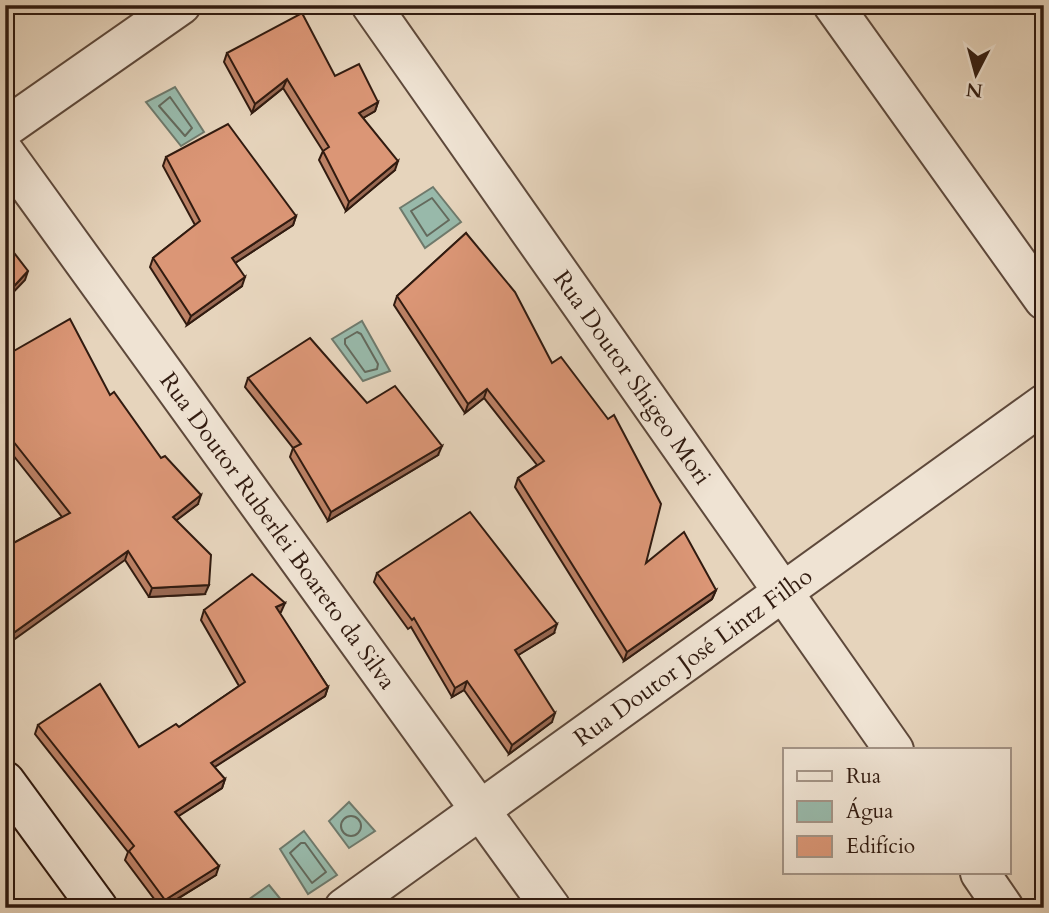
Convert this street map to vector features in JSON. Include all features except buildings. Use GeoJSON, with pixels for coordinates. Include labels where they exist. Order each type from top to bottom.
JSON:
{"type":"FeatureCollection","features":[{"type":"Feature","properties":{"kind":"street"},"geometry":{"type":"LineString","coordinates":[[5,128],[181,5]]}},
{"type":"Feature","properties":{"kind":"street","name":"Rua Doutor Shigeo Mori"},"geometry":{"type":"LineString","coordinates":[[371,5],[893,748]]}},
{"type":"Feature","properties":{"kind":"street"},"geometry":{"type":"LineString","coordinates":[[833,5],[1044,300]]}},
{"type":"Feature","properties":{"kind":"street","name":"Rua Doutor Ruberlei Boareto da Silva"},"geometry":{"type":"LineString","coordinates":[[5,153],[551,908]]}},
{"type":"Feature","properties":{"kind":"street","name":"Rua Doutor José Lintz Filho"},"geometry":{"type":"LineString","coordinates":[[344,908],[1044,404]]}},
{"type":"Feature","properties":{"kind":"street"},"geometry":{"type":"LineString","coordinates":[[5,781],[98,908]]}},
{"type":"Feature","properties":{"kind":"street"},"geometry":{"type":"LineString","coordinates":[[981,874],[1004,908]]}},
{"type":"Feature","properties":{"kind":"water"},"geometry":{"type":"Polygon","coordinates":[[[175,87],[204,132],[181,146],[146,102],[175,87]]]}},
{"type":"Feature","properties":{"kind":"water"},"geometry":{"type":"Polygon","coordinates":[[[433,187],[461,222],[425,248],[400,208],[433,187]]]}},
{"type":"Feature","properties":{"kind":"water"},"geometry":{"type":"Polygon","coordinates":[[[362,321],[390,371],[363,381],[332,339],[362,321]]]}},
{"type":"Feature","properties":{"kind":"water"},"geometry":{"type":"Polygon","coordinates":[[[349,802],[375,831],[349,848],[329,821],[349,802]]]}},
{"type":"Feature","properties":{"kind":"water"},"geometry":{"type":"Polygon","coordinates":[[[304,831],[337,875],[308,894],[280,849],[304,831]]]}},
{"type":"Feature","properties":{"kind":"water"},"geometry":{"type":"Polygon","coordinates":[[[269,885],[287,907],[237,908],[269,885]]]}}]}
